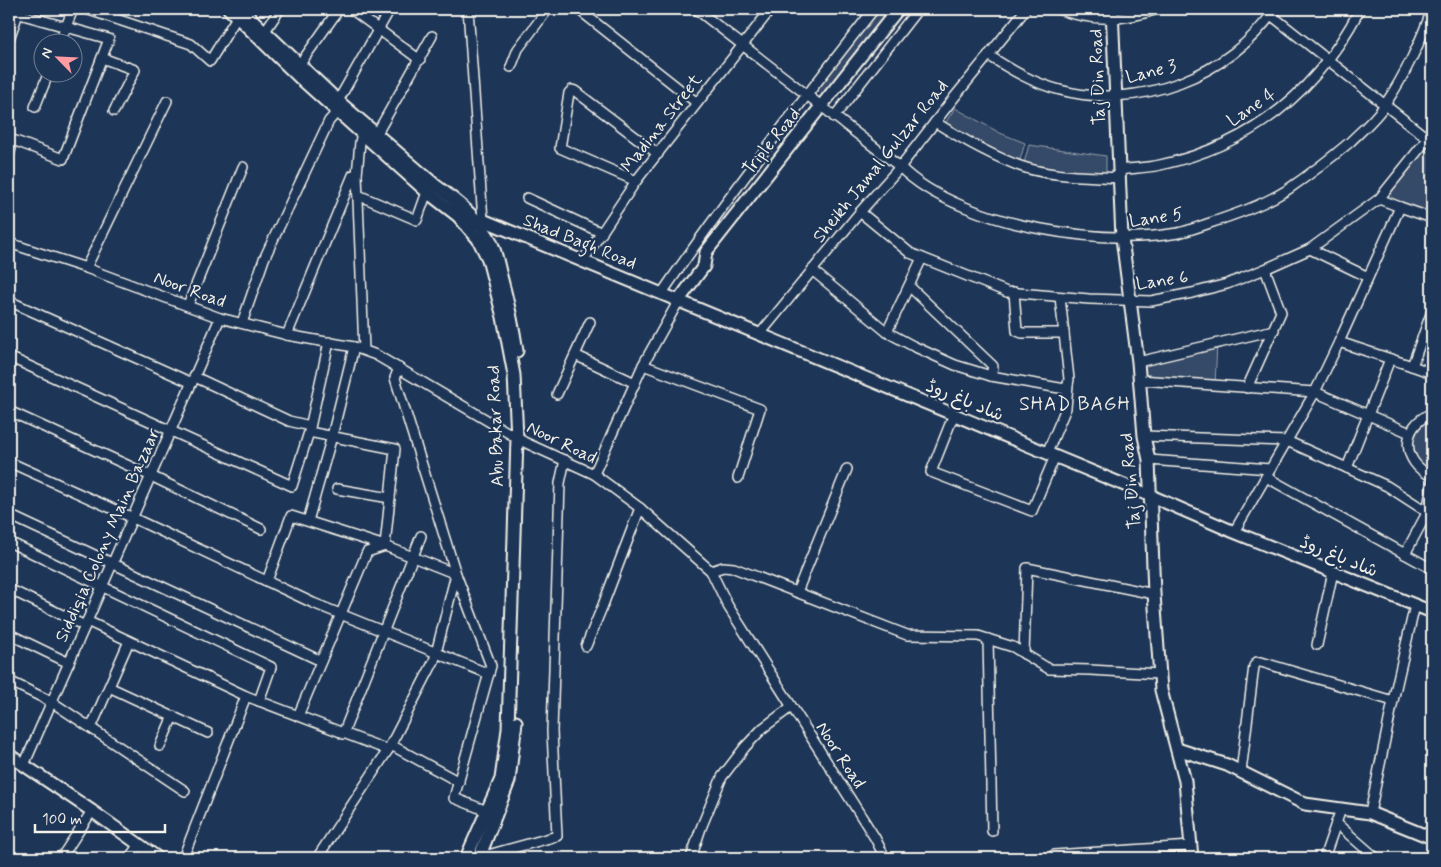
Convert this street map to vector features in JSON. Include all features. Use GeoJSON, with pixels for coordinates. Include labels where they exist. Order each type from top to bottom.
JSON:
{"type":"FeatureCollection","features":[{"type":"Feature","properties":{"kind":"main road","name":"Triple Road"},"geometry":{"type":"LineString","coordinates":[[679,300],[704,266],[706,252],[898,9]]}},
{"type":"Feature","properties":{"kind":"main road","name":"Abu Bakar Road"},"geometry":{"type":"LineString","coordinates":[[236,11],[250,23],[300,79],[376,134],[452,198],[476,223],[478,239],[488,259],[503,317],[514,375],[520,440],[516,730],[509,781],[481,855]]}},
{"type":"Feature","properties":{"kind":"main road","name":"Taj Din Road"},"geometry":{"type":"LineString","coordinates":[[1112,14],[1122,238],[1138,362],[1144,436],[1149,460],[1154,594],[1161,690],[1185,781],[1192,858]]}},
{"type":"Feature","properties":{"kind":"main road","name":"Abu Bakar Road"},"geometry":{"type":"LineString","coordinates":[[250,23],[265,31],[300,64],[362,133],[427,192],[476,223]]}},
{"type":"Feature","properties":{"kind":"main road","name":"Shad Bagh Road"},"geometry":{"type":"LineString","coordinates":[[476,223],[679,300]]}},
{"type":"Feature","properties":{"kind":"main road","name":"شاد باغ روڈ"},"geometry":{"type":"LineString","coordinates":[[679,300],[1234,532],[1432,612]]}},
{"type":"Feature","properties":{"kind":"main road","name":"Abu Bakar Road"},"geometry":{"type":"LineString","coordinates":[[466,858],[501,779],[508,729],[520,440]]}},
{"type":"Feature","properties":{"kind":"main road"},"geometry":{"type":"LineString","coordinates":[[1177,749],[1227,764],[1305,804],[1370,813],[1432,838]]}},
{"type":"Feature","properties":{"kind":"main road"},"geometry":{"type":"LineString","coordinates":[[9,755],[158,858]]}},
{"type":"Feature","properties":{"kind":"street"},"geometry":{"type":"LineString","coordinates":[[64,32],[73,9]]}},
{"type":"Feature","properties":{"kind":"street"},"geometry":{"type":"LineString","coordinates":[[86,9],[191,44],[210,61],[236,11]]}},
{"type":"Feature","properties":{"kind":"street"},"geometry":{"type":"LineString","coordinates":[[265,31],[280,9]]}},
{"type":"Feature","properties":{"kind":"street"},"geometry":{"type":"LineString","coordinates":[[300,64],[339,9]]}},
{"type":"Feature","properties":{"kind":"street"},"geometry":{"type":"LineString","coordinates":[[352,9],[420,60]]}},
{"type":"Feature","properties":{"kind":"street"},"geometry":{"type":"LineString","coordinates":[[242,323],[264,259],[337,106],[390,9]]}},
{"type":"Feature","properties":{"kind":"street"},"geometry":{"type":"LineString","coordinates":[[468,9],[476,223]]}},
{"type":"Feature","properties":{"kind":"street"},"geometry":{"type":"LineString","coordinates":[[511,68],[518,49],[548,9]]}},
{"type":"Feature","properties":{"kind":"street"},"geometry":{"type":"LineString","coordinates":[[578,9],[697,104]]}},
{"type":"Feature","properties":{"kind":"street","name":"Madina Street"},"geometry":{"type":"LineString","coordinates":[[582,262],[636,181],[772,9]]}},
{"type":"Feature","properties":{"kind":"street"},"geometry":{"type":"LineString","coordinates":[[662,293],[705,230],[806,95],[874,9]]}},
{"type":"Feature","properties":{"kind":"street"},"geometry":{"type":"LineString","coordinates":[[834,117],[918,9]]}},
{"type":"Feature","properties":{"kind":"street","name":"Sheikh Jamal Gulzar Road"},"geometry":{"type":"LineString","coordinates":[[760,334],[860,212],[900,167],[1026,9]]}},
{"type":"Feature","properties":{"kind":"street"},"geometry":{"type":"LineString","coordinates":[[1058,9],[1092,18],[1112,14],[1140,15],[1157,9]]}},
{"type":"Feature","properties":{"kind":"street","name":"Lane 4"},"geometry":{"type":"LineString","coordinates":[[935,122],[972,144],[1021,166],[1060,175],[1119,174],[1198,155],[1235,139],[1270,118],[1301,92],[1328,61],[1360,9]]}},
{"type":"Feature","properties":{"kind":"street","name":"Lane 5"},"geometry":{"type":"LineString","coordinates":[[700,10],[742,45],[900,167],[910,178],[945,197],[971,210],[1004,221],[1059,232],[1122,238],[1179,233],[1237,214],[1285,191],[1338,152],[1362,130],[1385,104],[1426,26],[1432,9]]}},
{"type":"Feature","properties":{"kind":"street"},"geometry":{"type":"LineString","coordinates":[[9,39],[13,12],[109,39],[63,159],[13,140],[9,156]]}},
{"type":"Feature","properties":{"kind":"street"},"geometry":{"type":"LineString","coordinates":[[1273,12],[1328,61],[1430,140]]}},
{"type":"Feature","properties":{"kind":"street","name":"Lane 3"},"geometry":{"type":"LineString","coordinates":[[988,55],[1011,70],[1035,82],[1070,92],[1115,96],[1160,89],[1202,73],[1240,48],[1273,12]]}},
{"type":"Feature","properties":{"kind":"street"},"geometry":{"type":"LineString","coordinates":[[376,134],[432,36]]}},
{"type":"Feature","properties":{"kind":"street"},"geometry":{"type":"LineString","coordinates":[[102,58],[135,70],[114,111]]}},
{"type":"Feature","properties":{"kind":"street"},"geometry":{"type":"LineString","coordinates":[[35,107],[45,82]]}},
{"type":"Feature","properties":{"kind":"street"},"geometry":{"type":"LineString","coordinates":[[636,181],[560,148],[569,93],[572,90],[575,91],[658,154]]}},
{"type":"Feature","properties":{"kind":"street"},"geometry":{"type":"LineString","coordinates":[[86,268],[167,101]]}},
{"type":"Feature","properties":{"kind":"street","name":"Lane 6"},"geometry":{"type":"LineString","coordinates":[[860,212],[910,253],[1007,292],[1131,302],[1150,301],[1227,284],[1265,270],[1310,249],[1379,199],[1430,140],[1432,129]]}},
{"type":"Feature","properties":{"kind":"street"},"geometry":{"type":"LineString","coordinates":[[362,133],[357,175],[364,350]]}},
{"type":"Feature","properties":{"kind":"street"},"geometry":{"type":"LineString","coordinates":[[188,305],[243,167]]}},
{"type":"Feature","properties":{"kind":"street"},"geometry":{"type":"LineString","coordinates":[[287,335],[353,174],[357,175]]}},
{"type":"Feature","properties":{"kind":"street"},"geometry":{"type":"LineString","coordinates":[[358,195],[417,220],[427,192]]}},
{"type":"Feature","properties":{"kind":"street"},"geometry":{"type":"LineString","coordinates":[[527,198],[602,233]]}},
{"type":"Feature","properties":{"kind":"street"},"geometry":{"type":"LineString","coordinates":[[1379,199],[1432,218]]}},
{"type":"Feature","properties":{"kind":"street"},"geometry":{"type":"LineString","coordinates":[[1234,532],[1314,392],[1339,342],[1400,207]]}},
{"type":"Feature","properties":{"kind":"street","name":"Noor Road"},"geometry":{"type":"LineString","coordinates":[[9,243],[86,268],[220,318],[287,335],[354,346],[376,355],[399,368],[520,440],[594,474],[640,508],[711,571],[728,606],[875,838],[885,858]]}},
{"type":"Feature","properties":{"kind":"street"},"geometry":{"type":"LineString","coordinates":[[1310,249],[1368,277]]}},
{"type":"Feature","properties":{"kind":"street"},"geometry":{"type":"LineString","coordinates":[[887,332],[922,258]]}},
{"type":"Feature","properties":{"kind":"street"},"geometry":{"type":"LineString","coordinates":[[812,270],[899,340],[947,361],[991,376],[1065,389],[1068,385]]}},
{"type":"Feature","properties":{"kind":"street"},"geometry":{"type":"LineString","coordinates":[[1247,388],[1281,312],[1265,270]]}},
{"type":"Feature","properties":{"kind":"street"},"geometry":{"type":"LineString","coordinates":[[909,286],[993,366],[991,376]]}},
{"type":"Feature","properties":{"kind":"street"},"geometry":{"type":"LineString","coordinates":[[1014,292],[1017,331],[1022,334],[1064,333]]}},
{"type":"Feature","properties":{"kind":"street"},"geometry":{"type":"LineString","coordinates":[[954,414],[931,472],[1032,511],[1066,408],[1069,379],[1060,297]]}},
{"type":"Feature","properties":{"kind":"street"},"geometry":{"type":"LineString","coordinates":[[594,474],[643,365],[679,300]]}},
{"type":"Feature","properties":{"kind":"street"},"geometry":{"type":"LineString","coordinates":[[9,301],[309,429],[332,436],[395,449],[385,546]]}},
{"type":"Feature","properties":{"kind":"street"},"geometry":{"type":"LineString","coordinates":[[1412,366],[1432,311]]}},
{"type":"Feature","properties":{"kind":"street","name":"Siddiqia Colony Main Bazaar"},"geometry":{"type":"LineString","coordinates":[[24,765],[220,318]]}},
{"type":"Feature","properties":{"kind":"street"},"geometry":{"type":"LineString","coordinates":[[557,394],[590,322]]}},
{"type":"Feature","properties":{"kind":"street"},"geometry":{"type":"LineString","coordinates":[[1138,362],[1274,330]]}},
{"type":"Feature","properties":{"kind":"street"},"geometry":{"type":"LineString","coordinates":[[9,357],[292,486],[309,429],[329,342]]}},
{"type":"Feature","properties":{"kind":"street"},"geometry":{"type":"LineString","coordinates":[[1339,342],[1432,373]]}},
{"type":"Feature","properties":{"kind":"street"},"geometry":{"type":"LineString","coordinates":[[308,522],[354,346]]}},
{"type":"Feature","properties":{"kind":"street"},"geometry":{"type":"LineString","coordinates":[[575,355],[635,383]]}},
{"type":"Feature","properties":{"kind":"street"},"geometry":{"type":"LineString","coordinates":[[1347,468],[1390,359]]}},
{"type":"Feature","properties":{"kind":"street"},"geometry":{"type":"LineString","coordinates":[[643,365],[760,409],[738,478]]}},
{"type":"Feature","properties":{"kind":"street"},"geometry":{"type":"LineString","coordinates":[[399,368],[395,378],[456,574],[491,666],[454,798],[487,811]]}},
{"type":"Feature","properties":{"kind":"street"},"geometry":{"type":"LineString","coordinates":[[1140,380],[1314,392],[1410,433]]}},
{"type":"Feature","properties":{"kind":"street"},"geometry":{"type":"LineString","coordinates":[[9,411],[260,528]]}},
{"type":"Feature","properties":{"kind":"street"},"geometry":{"type":"LineString","coordinates":[[1432,413],[1415,423],[1410,433],[1408,444],[1410,455],[1415,465],[1423,472],[1432,476]]}},
{"type":"Feature","properties":{"kind":"street"},"geometry":{"type":"LineString","coordinates":[[1144,436],[1287,441],[1387,486],[1430,514]]}},
{"type":"Feature","properties":{"kind":"street"},"geometry":{"type":"LineString","coordinates":[[481,855],[557,836],[552,731],[560,483],[565,460]]}},
{"type":"Feature","properties":{"kind":"street"},"geometry":{"type":"LineString","coordinates":[[1149,460],[1268,473],[1432,570]]}},
{"type":"Feature","properties":{"kind":"street"},"geometry":{"type":"LineString","coordinates":[[9,462],[341,614],[489,674]]}},
{"type":"Feature","properties":{"kind":"street"},"geometry":{"type":"LineString","coordinates":[[797,592],[847,470]]}},
{"type":"Feature","properties":{"kind":"street"},"geometry":{"type":"LineString","coordinates":[[1405,554],[1430,514],[1432,484]]}},
{"type":"Feature","properties":{"kind":"street"},"geometry":{"type":"LineString","coordinates":[[337,489],[390,498]]}},
{"type":"Feature","properties":{"kind":"street"},"geometry":{"type":"LineString","coordinates":[[586,646],[640,508]]}},
{"type":"Feature","properties":{"kind":"street"},"geometry":{"type":"LineString","coordinates":[[9,515],[321,660]]}},
{"type":"Feature","properties":{"kind":"street"},"geometry":{"type":"LineString","coordinates":[[267,581],[292,516],[385,546],[456,574]]}},
{"type":"Feature","properties":{"kind":"street"},"geometry":{"type":"LineString","coordinates":[[343,734],[421,536]]}},
{"type":"Feature","properties":{"kind":"street"},"geometry":{"type":"LineString","coordinates":[[9,542],[271,667],[259,701]]}},
{"type":"Feature","properties":{"kind":"street"},"geometry":{"type":"LineString","coordinates":[[298,716],[367,552],[385,546]]}},
{"type":"Feature","properties":{"kind":"street"},"geometry":{"type":"LineString","coordinates":[[711,571],[723,567],[734,568],[907,635],[978,636],[1013,647],[1049,669],[1160,674]]}},
{"type":"Feature","properties":{"kind":"street"},"geometry":{"type":"LineString","coordinates":[[1024,654],[1027,568],[1154,594]]}},
{"type":"Feature","properties":{"kind":"street"},"geometry":{"type":"LineString","coordinates":[[1317,645],[1333,572]]}},
{"type":"Feature","properties":{"kind":"street"},"geometry":{"type":"LineString","coordinates":[[317,858],[389,748],[434,661],[456,574]]}},
{"type":"Feature","properties":{"kind":"street"},"geometry":{"type":"LineString","coordinates":[[9,589],[129,641],[246,696],[343,734],[389,748],[458,782]]}},
{"type":"Feature","properties":{"kind":"street"},"geometry":{"type":"LineString","coordinates":[[1370,813],[1415,605]]}},
{"type":"Feature","properties":{"kind":"street"},"geometry":{"type":"LineString","coordinates":[[9,634],[69,663]]}},
{"type":"Feature","properties":{"kind":"street"},"geometry":{"type":"LineString","coordinates":[[988,639],[992,831]]}},
{"type":"Feature","properties":{"kind":"street"},"geometry":{"type":"LineString","coordinates":[[91,728],[129,641]]}},
{"type":"Feature","properties":{"kind":"street"},"geometry":{"type":"LineString","coordinates":[[1241,772],[1254,666],[1257,662],[1393,701]]}},
{"type":"Feature","properties":{"kind":"street"},"geometry":{"type":"LineString","coordinates":[[9,682],[52,702],[185,791]]}},
{"type":"Feature","properties":{"kind":"street"},"geometry":{"type":"LineString","coordinates":[[109,687],[208,733]]}},
{"type":"Feature","properties":{"kind":"street"},"geometry":{"type":"LineString","coordinates":[[183,858],[246,696]]}},
{"type":"Feature","properties":{"kind":"street"},"geometry":{"type":"LineString","coordinates":[[691,858],[722,777],[745,747],[764,728],[791,707]]}},
{"type":"Feature","properties":{"kind":"street"},"geometry":{"type":"LineString","coordinates":[[160,746],[173,716]]}},
{"type":"Feature","properties":{"kind":"street"},"geometry":{"type":"LineString","coordinates":[[1324,858],[1341,809]]}},
{"type":"Feature","properties":{"kind":"street"},"geometry":{"type":"LineString","coordinates":[[61,858],[92,811]]}},
{"type":"Feature","properties":{"kind":"street"},"geometry":{"type":"LineString","coordinates":[[1336,823],[1376,858]]}},
{"type":"Feature","properties":{"kind":"street"},"geometry":{"type":"LineString","coordinates":[[129,858],[139,845]]}},
{"type":"Feature","properties":{"kind":"street"},"geometry":{"type":"LineString","coordinates":[[1054,855],[1191,846]]}},
{"type":"Feature","properties":{"kind":"shaded area"},"geometry":{"type":"Polygon","coordinates":[[[878,9],[889,9],[823,93],[818,92],[817,87],[878,9]]]}},
{"type":"Feature","properties":{"kind":"shaded area"},"geometry":{"type":"Polygon","coordinates":[[[955,108],[1000,133],[1025,143],[1019,163],[977,144],[944,125],[955,108]]]}},
{"type":"Feature","properties":{"kind":"shaded area"},"geometry":{"type":"Polygon","coordinates":[[[1432,129],[1432,218],[1379,199],[1432,129]]]}},
{"type":"Feature","properties":{"kind":"shaded area"},"geometry":{"type":"Polygon","coordinates":[[[1029,145],[1106,156],[1106,174],[1060,172],[1024,163],[1029,145]]]}},
{"type":"Feature","properties":{"kind":"shaded area"},"geometry":{"type":"Polygon","coordinates":[[[1217,343],[1215,385],[1140,380],[1138,362],[1217,343]]]}},
{"type":"Feature","properties":{"kind":"shaded area"},"geometry":{"type":"Polygon","coordinates":[[[1432,413],[1432,476],[1415,465],[1410,433],[1432,413]]]}},
{"type":"Feature","properties":{"kind":"district","name":"SHAD BAGH"},"geometry":{"type":"Point","coordinates":[1075,403]}}]}
